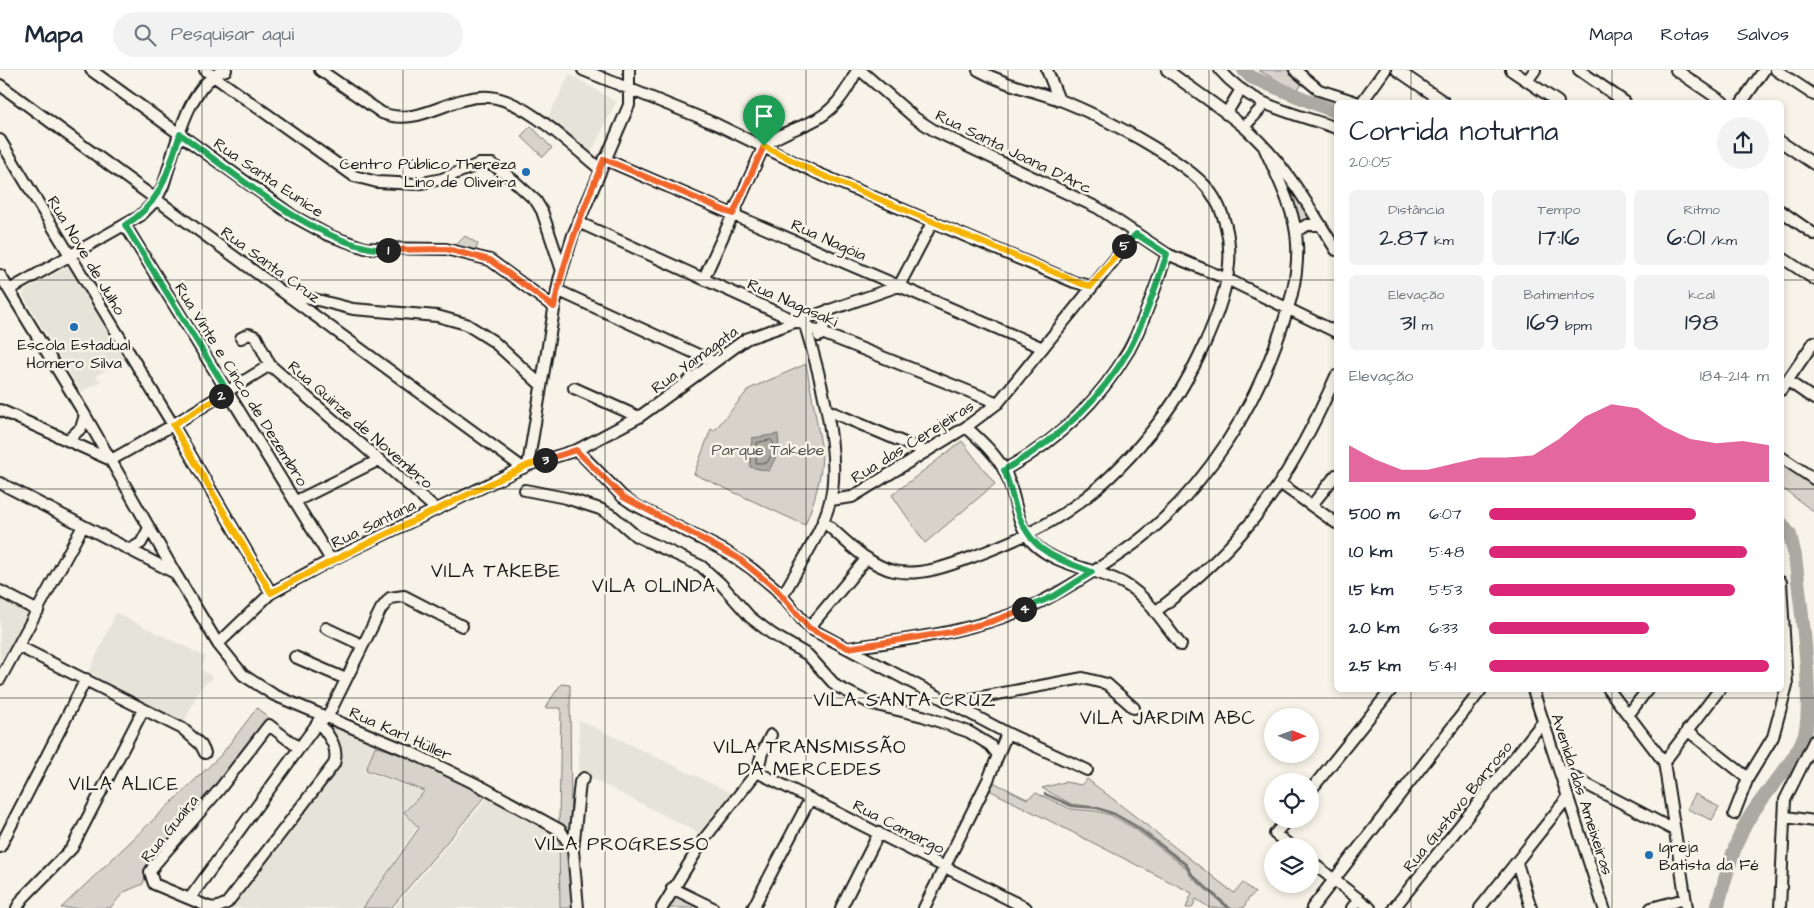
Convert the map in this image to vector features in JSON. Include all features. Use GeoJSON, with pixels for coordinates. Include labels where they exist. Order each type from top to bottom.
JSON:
{"type":"FeatureCollection","features":[{"type":"Feature","properties":{"kind":"street","name":"Rua Santa Eunice"},"geometry":{"type":"LineString","coordinates":[[91,70],[293,216],[328,235],[377,250],[446,249],[490,260],[554,307]]}},
{"type":"Feature","properties":{"kind":"street"},"geometry":{"type":"LineString","coordinates":[[209,73],[226,70]]}},
{"type":"Feature","properties":{"kind":"street"},"geometry":{"type":"LineString","coordinates":[[320,70],[382,113],[391,117],[413,117],[468,98],[490,97],[500,99],[536,118],[600,169]]}},
{"type":"Feature","properties":{"kind":"street"},"geometry":{"type":"LineString","coordinates":[[584,70],[716,124],[817,173],[1074,282],[1091,286]]}},
{"type":"Feature","properties":{"kind":"street"},"geometry":{"type":"LineString","coordinates":[[526,467],[557,290],[578,222],[629,105],[629,70]]}},
{"type":"Feature","properties":{"kind":"street"},"geometry":{"type":"LineString","coordinates":[[704,278],[764,146],[781,135],[822,117],[835,106],[847,91],[858,70]]}},
{"type":"Feature","properties":{"kind":"street","name":"Rua Santa Joana D'Arc"},"geometry":{"type":"LineString","coordinates":[[858,70],[915,118],[934,131],[1098,208],[1167,254],[1227,279],[1334,331]]}},
{"type":"Feature","properties":{"kind":"street"},"geometry":{"type":"LineString","coordinates":[[823,522],[868,558],[895,572],[923,570],[966,559],[1027,536],[1065,513],[1123,464],[1162,418],[1192,368],[1209,333],[1227,279],[1229,245],[1220,209],[1200,179],[1145,143],[1059,100],[1008,85],[978,70]]}},
{"type":"Feature","properties":{"kind":"street"},"geometry":{"type":"LineString","coordinates":[[1046,70],[1059,100]]}},
{"type":"Feature","properties":{"kind":"street"},"geometry":{"type":"LineString","coordinates":[[1167,70],[1244,127],[1264,147],[1298,188],[1334,247]]}},
{"type":"Feature","properties":{"kind":"street"},"geometry":{"type":"LineString","coordinates":[[1220,70],[1240,91],[1264,105],[1334,127]]}},
{"type":"Feature","properties":{"kind":"street"},"geometry":{"type":"LineString","coordinates":[[1296,70],[1319,90],[1350,100]]}},
{"type":"Feature","properties":{"kind":"street"},"geometry":{"type":"LineString","coordinates":[[1363,100],[1385,70]]}},
{"type":"Feature","properties":{"kind":"street"},"geometry":{"type":"LineString","coordinates":[[1397,70],[1441,100]]}},
{"type":"Feature","properties":{"kind":"street"},"geometry":{"type":"LineString","coordinates":[[1511,70],[1555,100]]}},
{"type":"Feature","properties":{"kind":"street"},"geometry":{"type":"LineString","coordinates":[[1527,81],[1535,70]]}},
{"type":"Feature","properties":{"kind":"street"},"geometry":{"type":"LineString","coordinates":[[1579,70],[1622,100]]}},
{"type":"Feature","properties":{"kind":"street"},"geometry":{"type":"LineString","coordinates":[[1676,70],[1719,100]]}},
{"type":"Feature","properties":{"kind":"street"},"geometry":{"type":"LineString","coordinates":[[1743,100],[1764,70]]}},
{"type":"Feature","properties":{"kind":"street"},"geometry":{"type":"LineString","coordinates":[[1776,70],[1814,95]]}},
{"type":"Feature","properties":{"kind":"street"},"geometry":{"type":"LineString","coordinates":[[9,290],[140,216],[156,200],[163,186],[180,134],[197,94],[209,73]]}},
{"type":"Feature","properties":{"kind":"street"},"geometry":{"type":"LineString","coordinates":[[209,73],[354,176],[376,182],[417,184],[442,179],[479,164],[492,164],[513,180],[536,202],[542,211],[562,271]]}},
{"type":"Feature","properties":{"kind":"street","name":"Rua Santa Cruz"},"geometry":{"type":"LineString","coordinates":[[0,85],[526,467]]}},
{"type":"Feature","properties":{"kind":"street"},"geometry":{"type":"LineString","coordinates":[[1226,114],[1240,91]]}},
{"type":"Feature","properties":{"kind":"street"},"geometry":{"type":"LineString","coordinates":[[1244,127],[1264,105]]}},
{"type":"Feature","properties":{"kind":"street","name":"Rua Nove de Julho"},"geometry":{"type":"LineString","coordinates":[[0,140],[173,425],[271,593]]}},
{"type":"Feature","properties":{"kind":"street"},"geometry":{"type":"LineString","coordinates":[[1784,144],[1814,164]]}},
{"type":"Feature","properties":{"kind":"street"},"geometry":{"type":"LineString","coordinates":[[848,648],[951,632],[993,621],[1054,596],[1136,543],[1162,521],[1217,456],[1232,436],[1263,379],[1288,310],[1294,286],[1297,261],[1296,231],[1286,198],[1264,147]]}},
{"type":"Feature","properties":{"kind":"street","name":"Rua Nagóia"},"geometry":{"type":"LineString","coordinates":[[604,159],[1043,348]]}},
{"type":"Feature","properties":{"kind":"street"},"geometry":{"type":"LineString","coordinates":[[1784,213],[1814,234]]}},
{"type":"Feature","properties":{"kind":"street"},"geometry":{"type":"LineString","coordinates":[[898,286],[933,221]]}},
{"type":"Feature","properties":{"kind":"street","name":"Rua Nagasaki"},"geometry":{"type":"LineString","coordinates":[[578,222],[822,333],[998,403]]}},
{"type":"Feature","properties":{"kind":"street","name":"Rua Vinte e Cinco de Dezembro"},"geometry":{"type":"LineString","coordinates":[[125,225],[331,560]]}},
{"type":"Feature","properties":{"kind":"street"},"geometry":{"type":"LineString","coordinates":[[1296,231],[1308,225],[1321,225]]}},
{"type":"Feature","properties":{"kind":"street","name":"Rua das Cerejeiras"},"geometry":{"type":"LineString","coordinates":[[830,500],[852,496],[966,427],[998,403],[1091,286],[1136,234]]}},
{"type":"Feature","properties":{"kind":"street"},"geometry":{"type":"LineString","coordinates":[[1004,470],[1042,448],[1096,396],[1129,349],[1167,254]]}},
{"type":"Feature","properties":{"kind":"street"},"geometry":{"type":"LineString","coordinates":[[1784,261],[1814,279]]}},
{"type":"Feature","properties":{"kind":"street","name":"Rua Karl Hüller"},"geometry":{"type":"LineString","coordinates":[[0,276],[85,415],[175,573],[218,644],[243,675],[258,686],[323,718],[408,751],[480,786],[560,830],[573,850]]}},
{"type":"Feature","properties":{"kind":"street","name":"Rua Yamagata"},"geometry":{"type":"LineString","coordinates":[[526,467],[576,450],[639,417],[746,339],[801,323],[828,310],[898,286]]}},
{"type":"Feature","properties":{"kind":"street"},"geometry":{"type":"LineString","coordinates":[[557,290],[714,362]]}},
{"type":"Feature","properties":{"kind":"street"},"geometry":{"type":"LineString","coordinates":[[284,292],[353,309],[437,316],[466,324],[493,341],[540,385]]}},
{"type":"Feature","properties":{"kind":"street"},"geometry":{"type":"LineString","coordinates":[[811,344],[822,333],[828,310]]}},
{"type":"Feature","properties":{"kind":"street"},"geometry":{"type":"LineString","coordinates":[[782,597],[823,522],[830,500],[832,454],[827,410],[811,344],[801,323]]}},
{"type":"Feature","properties":{"kind":"street"},"geometry":{"type":"LineString","coordinates":[[241,338],[249,334],[256,337],[270,365]]}},
{"type":"Feature","properties":{"kind":"street"},"geometry":{"type":"LineString","coordinates":[[1784,386],[1814,342]]}},
{"type":"Feature","properties":{"kind":"street","name":"Rua Quinze de Novembro"},"geometry":{"type":"LineString","coordinates":[[111,460],[173,425],[270,365],[436,509]]}},
{"type":"Feature","properties":{"kind":"street"},"geometry":{"type":"LineString","coordinates":[[1155,612],[1215,563],[1256,517],[1281,484],[1313,428],[1334,381]]}},
{"type":"Feature","properties":{"kind":"street"},"geometry":{"type":"LineString","coordinates":[[1788,381],[1814,398]]}},
{"type":"Feature","properties":{"kind":"street"},"geometry":{"type":"LineString","coordinates":[[574,388],[639,417]]}},
{"type":"Feature","properties":{"kind":"street"},"geometry":{"type":"LineString","coordinates":[[0,410],[111,460]]}},
{"type":"Feature","properties":{"kind":"street"},"geometry":{"type":"LineString","coordinates":[[827,410],[926,452]]}},
{"type":"Feature","properties":{"kind":"street"},"geometry":{"type":"LineString","coordinates":[[68,440],[81,428],[85,415]]}},
{"type":"Feature","properties":{"kind":"street"},"geometry":{"type":"LineString","coordinates":[[966,427],[987,446],[1004,470],[1016,511],[1027,536],[1043,551],[1124,584],[1146,601],[1181,646]]}},
{"type":"Feature","properties":{"kind":"street"},"geometry":{"type":"LineString","coordinates":[[576,450],[628,501],[738,558],[782,597],[809,628],[1007,733],[1087,770]]}},
{"type":"Feature","properties":{"kind":"street"},"geometry":{"type":"LineString","coordinates":[[1784,459],[1814,479]]}},
{"type":"Feature","properties":{"kind":"street"},"geometry":{"type":"LineString","coordinates":[[296,501],[379,460]]}},
{"type":"Feature","properties":{"kind":"street","name":"Rua Santana"},"geometry":{"type":"LineString","coordinates":[[218,644],[271,593],[331,560],[526,467]]}},
{"type":"Feature","properties":{"kind":"street"},"geometry":{"type":"LineString","coordinates":[[1312,505],[1334,478]]}},
{"type":"Feature","properties":{"kind":"street"},"geometry":{"type":"LineString","coordinates":[[0,483],[175,573]]}},
{"type":"Feature","properties":{"kind":"street"},"geometry":{"type":"LineString","coordinates":[[1281,484],[1334,522]]}},
{"type":"Feature","properties":{"kind":"street"},"geometry":{"type":"LineString","coordinates":[[525,490],[586,504],[613,516],[636,536],[701,566],[721,584],[750,617],[772,634],[808,655],[836,686],[872,704],[923,716],[969,732],[990,745],[998,755]]}},
{"type":"Feature","properties":{"kind":"street"},"geometry":{"type":"LineString","coordinates":[[0,679],[83,526]]}},
{"type":"Feature","properties":{"kind":"street"},"geometry":{"type":"LineString","coordinates":[[131,549],[141,543],[149,528]]}},
{"type":"Feature","properties":{"kind":"street"},"geometry":{"type":"LineString","coordinates":[[809,628],[868,558]]}},
{"type":"Feature","properties":{"kind":"street"},"geometry":{"type":"LineString","coordinates":[[0,591],[38,611]]}},
{"type":"Feature","properties":{"kind":"street"},"geometry":{"type":"LineString","coordinates":[[190,898],[323,718],[346,679],[381,609],[390,598],[404,596],[462,626]]}},
{"type":"Feature","properties":{"kind":"street"},"geometry":{"type":"LineString","coordinates":[[326,628],[362,645]]}},
{"type":"Feature","properties":{"kind":"street"},"geometry":{"type":"LineString","coordinates":[[1734,814],[1748,778],[1773,737],[1784,702],[1787,685],[1784,644]]}},
{"type":"Feature","properties":{"kind":"street"},"geometry":{"type":"LineString","coordinates":[[18,646],[183,729],[201,745],[205,753]]}},
{"type":"Feature","properties":{"kind":"street"},"geometry":{"type":"LineString","coordinates":[[295,657],[346,679]]}},
{"type":"Feature","properties":{"kind":"street"},"geometry":{"type":"LineString","coordinates":[[950,703],[1083,678],[1107,684],[1134,708]]}},
{"type":"Feature","properties":{"kind":"street"},"geometry":{"type":"LineString","coordinates":[[0,847],[86,679]]}},
{"type":"Feature","properties":{"kind":"street"},"geometry":{"type":"LineString","coordinates":[[1319,780],[1389,692]]}},
{"type":"Feature","properties":{"kind":"street"},"geometry":{"type":"LineString","coordinates":[[1312,908],[1479,692]]}},
{"type":"Feature","properties":{"kind":"street","name":"Avenida das Ameixeiras"},"geometry":{"type":"LineString","coordinates":[[1534,692],[1604,908]]}},
{"type":"Feature","properties":{"kind":"street"},"geometry":{"type":"LineString","coordinates":[[1611,692],[1664,762],[1686,903],[1651,908]]}},
{"type":"Feature","properties":{"kind":"street"},"geometry":{"type":"LineString","coordinates":[[1629,714],[1646,692]]}},
{"type":"Feature","properties":{"kind":"street"},"geometry":{"type":"LineString","coordinates":[[1664,762],[1717,692]]}},
{"type":"Feature","properties":{"kind":"street"},"geometry":{"type":"LineString","coordinates":[[17,908],[23,898],[72,848],[143,710]]}},
{"type":"Feature","properties":{"kind":"street","name":"Rua Guaíra"},"geometry":{"type":"LineString","coordinates":[[299,748],[269,725],[219,790],[155,864],[150,872],[154,884],[216,908],[227,903],[334,764],[336,756],[335,747],[323,718]]}},
{"type":"Feature","properties":{"kind":"street","name":"Rua Gustavo Barroso"},"geometry":{"type":"LineString","coordinates":[[1394,908],[1543,722]]}},
{"type":"Feature","properties":{"kind":"street"},"geometry":{"type":"LineString","coordinates":[[1687,730],[1748,778]]}},
{"type":"Feature","properties":{"kind":"street"},"geometry":{"type":"LineString","coordinates":[[924,908],[1007,733]]}},
{"type":"Feature","properties":{"kind":"street"},"geometry":{"type":"LineString","coordinates":[[662,908],[672,888],[704,839],[757,772],[762,753],[771,735]]}},
{"type":"Feature","properties":{"kind":"street"},"geometry":{"type":"LineString","coordinates":[[1780,908],[1786,800],[1814,741]]}},
{"type":"Feature","properties":{"kind":"street"},"geometry":{"type":"LineString","coordinates":[[1559,770],[1674,830]]}},
{"type":"Feature","properties":{"kind":"street","name":"Rua Camargo"},"geometry":{"type":"LineString","coordinates":[[757,772],[1026,908]]}},
{"type":"Feature","properties":{"kind":"street"},"geometry":{"type":"LineString","coordinates":[[578,908],[573,850],[580,782],[584,778]]}},
{"type":"Feature","properties":{"kind":"street"},"geometry":{"type":"LineString","coordinates":[[1480,908],[1568,797]]}},
{"type":"Feature","properties":{"kind":"street"},"geometry":{"type":"LineString","coordinates":[[753,908],[810,799]]}},
{"type":"Feature","properties":{"kind":"street"},"geometry":{"type":"LineString","coordinates":[[1786,817],[1814,821]]}},
{"type":"Feature","properties":{"kind":"street"},"geometry":{"type":"LineString","coordinates":[[1280,828],[1275,834],[1280,838]]}},
{"type":"Feature","properties":{"kind":"street"},"geometry":{"type":"LineString","coordinates":[[840,908],[878,833]]}},
{"type":"Feature","properties":{"kind":"street"},"geometry":{"type":"LineString","coordinates":[[1517,863],[1531,908]]}},
{"type":"Feature","properties":{"kind":"street"},"geometry":{"type":"LineString","coordinates":[[1319,868],[1370,908]]}},
{"type":"Feature","properties":{"kind":"street"},"geometry":{"type":"LineString","coordinates":[[672,888],[713,908]]}},
{"type":"Feature","properties":{"kind":"street"},"geometry":{"type":"LineString","coordinates":[[1352,908],[1359,899]]}},
{"type":"Feature","properties":{"kind":"shaded area"},"geometry":{"type":"Polygon","coordinates":[[[570,74],[616,102],[589,157],[547,119],[570,74]]]}},
{"type":"Feature","properties":{"kind":"shaded area","name":"Escola Estadual Homero Silva"},"geometry":{"type":"Polygon","coordinates":[[[69,266],[125,359],[96,376],[101,381],[81,392],[23,295],[26,290],[69,266]]]}},
{"type":"Feature","properties":{"kind":"shaded area"},"geometry":{"type":"Polygon","coordinates":[[[0,597],[30,614],[0,662],[0,597]]]}},
{"type":"Feature","properties":{"kind":"shaded area"},"geometry":{"type":"Polygon","coordinates":[[[116,613],[206,657],[201,669],[213,678],[201,687],[184,722],[88,674],[116,613]]]}},
{"type":"Feature","properties":{"kind":"shaded area"},"geometry":{"type":"Polygon","coordinates":[[[579,720],[731,793],[699,833],[579,772],[579,720]]]}},
{"type":"Feature","properties":{"kind":"shaded area"},"geometry":{"type":"Polygon","coordinates":[[[323,722],[374,745],[364,772],[424,791],[403,812],[417,827],[363,908],[227,908],[341,757],[323,722]]]}},
{"type":"Feature","properties":{"kind":"shaded area"},"geometry":{"type":"Polygon","coordinates":[[[489,796],[558,835],[560,908],[394,908],[489,796]]]}},
{"type":"Feature","properties":{"kind":"green space"},"geometry":{"type":"Polygon","coordinates":[[[1258,70],[1287,70],[1302,82],[1300,87],[1295,90],[1258,70]]]}},
{"type":"Feature","properties":{"kind":"green space"},"geometry":{"type":"Polygon","coordinates":[[[531,126],[552,148],[543,157],[521,136],[531,126]]]}},
{"type":"Feature","properties":{"kind":"green space"},"geometry":{"type":"Polygon","coordinates":[[[1287,184],[1300,198],[1316,223],[1297,227],[1287,184]]]}},
{"type":"Feature","properties":{"kind":"green space"},"geometry":{"type":"Polygon","coordinates":[[[465,236],[478,244],[474,254],[459,250],[456,245],[465,236]]]}},
{"type":"Feature","properties":{"kind":"green space","name":"Parque Takebe"},"geometry":{"type":"Polygon","coordinates":[[[806,364],[822,450],[821,470],[817,488],[805,525],[694,474],[711,429],[714,431],[749,389],[806,364]]]}},
{"type":"Feature","properties":{"kind":"green space"},"geometry":{"type":"Polygon","coordinates":[[[962,441],[995,484],[925,543],[892,495],[962,441]]]}},
{"type":"Feature","properties":{"kind":"green space"},"geometry":{"type":"Polygon","coordinates":[[[1784,465],[1814,487],[1814,512],[1784,489],[1784,465]]]}},
{"type":"Feature","properties":{"kind":"green space"},"geometry":{"type":"Polygon","coordinates":[[[561,684],[570,685],[571,836],[559,824],[561,708],[545,708],[561,684]]]}},
{"type":"Feature","properties":{"kind":"green space"},"geometry":{"type":"Polygon","coordinates":[[[257,708],[269,718],[206,799],[156,856],[149,860],[143,884],[124,892],[110,908],[61,908],[221,755],[257,708]]]}},
{"type":"Feature","properties":{"kind":"green space"},"geometry":{"type":"Polygon","coordinates":[[[375,746],[432,768],[485,797],[391,908],[363,908],[419,828],[404,812],[425,791],[366,770],[375,746]]]}},
{"type":"Feature","properties":{"kind":"green space"},"geometry":{"type":"Polygon","coordinates":[[[1087,779],[1234,893],[1243,883],[1255,893],[1248,899],[1244,908],[1231,908],[1223,903],[1193,875],[1187,864],[1138,826],[1114,813],[1096,807],[1071,804],[1042,788],[1065,782],[1081,785],[1087,779]]]}},
{"type":"Feature","properties":{"kind":"green space"},"geometry":{"type":"Polygon","coordinates":[[[993,782],[1027,799],[1036,793],[1071,809],[1096,811],[1111,815],[1135,829],[1185,867],[1191,877],[1227,908],[1210,908],[1196,899],[1192,908],[1186,908],[1192,893],[989,790],[993,782]]]}},
{"type":"Feature","properties":{"kind":"green space"},"geometry":{"type":"Polygon","coordinates":[[[1695,794],[1719,807],[1712,820],[1687,809],[1695,794]]]}},
{"type":"Feature","properties":{"kind":"green space"},"geometry":{"type":"Polygon","coordinates":[[[559,835],[571,850],[576,908],[560,908],[559,835]]]}},
{"type":"Feature","properties":{"kind":"green space"},"geometry":{"type":"Polygon","coordinates":[[[675,894],[695,904],[693,908],[668,908],[675,894]]]}},
{"type":"Feature","properties":{"kind":"water"},"geometry":{"type":"Polygon","coordinates":[[[778,434],[779,450],[769,471],[750,467],[752,438],[778,434]]]}},
{"type":"Feature","properties":{"kind":"waterway"},"geometry":{"type":"LineString","coordinates":[[1244,70],[1251,77],[1334,111]]}},
{"type":"Feature","properties":{"kind":"waterway"},"geometry":{"type":"LineString","coordinates":[[1717,908],[1739,837],[1751,815],[1794,756],[1805,734],[1808,697],[1800,597],[1795,556],[1790,535],[1784,527]]}},
{"type":"Feature","properties":{"kind":"waterway"},"geometry":{"type":"LineString","coordinates":[[1045,794],[1072,806],[1097,808],[1114,814],[1136,827],[1186,865],[1192,875],[1229,908]]}},
{"type":"Feature","properties":{"kind":"place","name":"Centro Público Thereza Lino de Oliveira"},"geometry":{"type":"Point","coordinates":[526,172]}},
{"type":"Feature","properties":{"kind":"place","name":"Escola Estadual Homero Silva"},"geometry":{"type":"Point","coordinates":[74,327]}},
{"type":"Feature","properties":{"kind":"place","name":"Igreja Batista da Fé"},"geometry":{"type":"Point","coordinates":[1649,855]}},
{"type":"Feature","properties":{"kind":"district","name":"VILA TAKEBE"},"geometry":{"type":"Point","coordinates":[496,570]}},
{"type":"Feature","properties":{"kind":"district","name":"VILA OLINDA"},"geometry":{"type":"Point","coordinates":[654,585]}},
{"type":"Feature","properties":{"kind":"district","name":"VILA SANTA CRUZ"},"geometry":{"type":"Point","coordinates":[905,699]}},
{"type":"Feature","properties":{"kind":"district","name":"VILA JARDIM ABC"},"geometry":{"type":"Point","coordinates":[1168,717]}},
{"type":"Feature","properties":{"kind":"district","name":"VILA TRANSMISSÃO DA MERCEDES"},"geometry":{"type":"Point","coordinates":[810,757]}},
{"type":"Feature","properties":{"kind":"district","name":"VILA ALICE"},"geometry":{"type":"Point","coordinates":[124,783]}},
{"type":"Feature","properties":{"kind":"district","name":"VILA PROGRESSO"},"geometry":{"type":"Point","coordinates":[622,843]}},
{"type":"Feature","properties":{"kind":"route"},"geometry":{"type":"LineString","coordinates":[[180,134],[293,216],[328,235],[365,248],[377,250],[446,249],[490,260],[500,265],[554,307],[559,280],[573,235],[604,159],[733,214],[764,146],[817,173],[911,211],[1074,282],[1091,286],[1136,234],[1167,254],[1129,349],[1096,396],[1042,448],[1004,470],[1008,478],[1016,511],[1027,536],[1043,551],[1092,572],[1054,596],[993,621],[951,632],[848,648],[809,628],[794,613],[776,589],[738,558],[672,525],[623,497],[576,450],[528,465],[331,560],[271,593],[173,425],[228,392],[125,225],[140,216],[156,200],[163,186],[180,134]]}}]}
